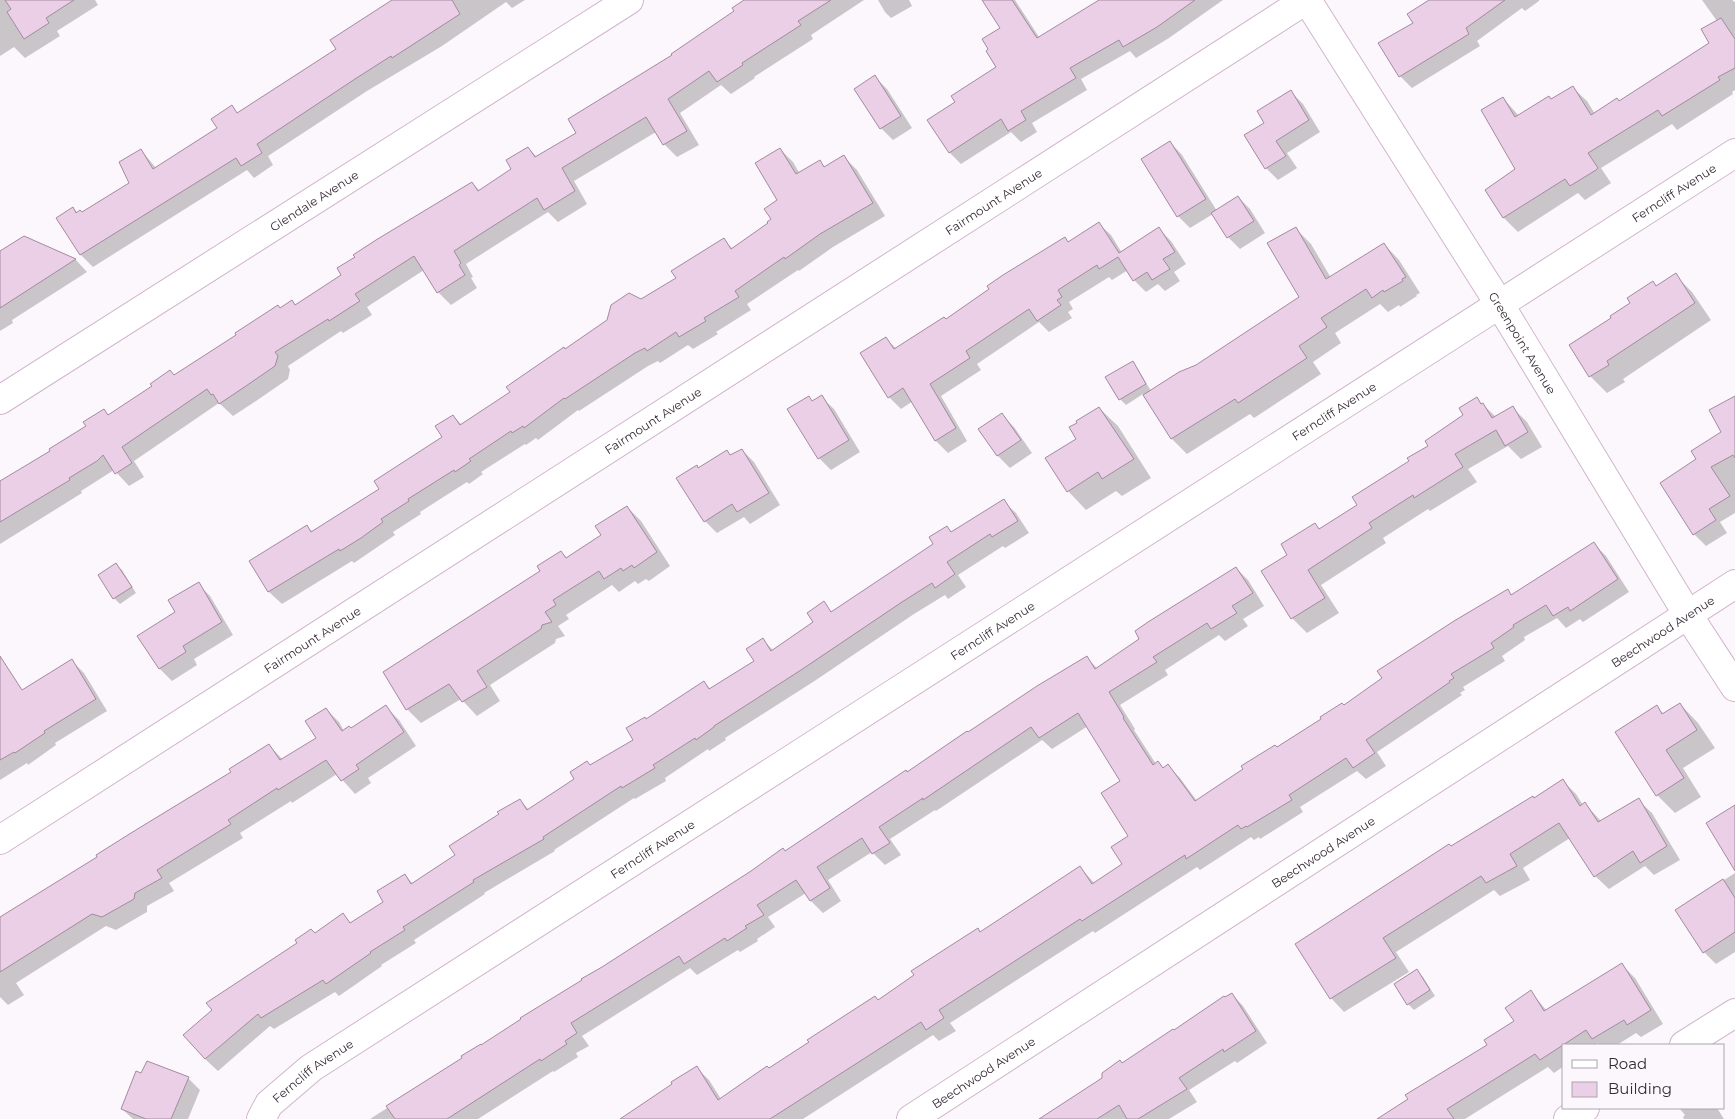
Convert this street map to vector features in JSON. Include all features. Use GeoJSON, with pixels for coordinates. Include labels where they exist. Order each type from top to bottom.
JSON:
{"type":"FeatureCollection","features":[{"type":"Feature","properties":{"kind":"street","name":"Glendale Avenue"},"geometry":{"type":"LineString","coordinates":[[0,400],[630,0]]}},
{"type":"Feature","properties":{"kind":"street","name":"Greenpoint Avenue"},"geometry":{"type":"LineString","coordinates":[[1306,0],[1500,305],[1688,615],[1735,687]]}},
{"type":"Feature","properties":{"kind":"street","name":"Fairmount Avenue"},"geometry":{"type":"LineString","coordinates":[[0,840],[1306,0]]}},
{"type":"Feature","properties":{"kind":"street","name":"Ferncliff Avenue"},"geometry":{"type":"LineString","coordinates":[[261,1119],[269,1104],[311,1068],[1735,153]]}},
{"type":"Feature","properties":{"kind":"street","name":"Beechwood Avenue"},"geometry":{"type":"LineString","coordinates":[[911,1119],[1735,584]]}},
{"type":"Feature","properties":{"kind":"street"},"geometry":{"type":"LineString","coordinates":[[1686,1044],[1735,1013]]}},
{"type":"Feature","properties":{"kind":"street"},"geometry":{"type":"LineString","coordinates":[[1568,1119],[1583,1109]]}},
{"type":"Feature","properties":{"kind":"building"},"geometry":{"type":"Polygon","coordinates":[[[5,0],[74,0],[46,18],[49,23],[24,39],[7,12],[11,9],[5,0]]]}},
{"type":"Feature","properties":{"kind":"building"},"geometry":{"type":"Polygon","coordinates":[[[392,0],[452,0],[460,14],[392,58],[391,56],[355,79],[257,144],[262,153],[241,166],[236,158],[80,255],[56,218],[73,207],[76,213],[80,210],[82,212],[129,183],[119,162],[141,149],[153,169],[217,128],[211,119],[232,105],[237,113],[336,49],[330,40],[392,0]]]}},
{"type":"Feature","properties":{"kind":"building"},"geometry":{"type":"Polygon","coordinates":[[[744,0],[831,0],[798,21],[801,25],[742,63],[743,65],[717,82],[709,71],[668,99],[687,131],[663,145],[646,117],[562,168],[575,191],[544,210],[537,198],[454,251],[465,275],[437,293],[414,256],[355,294],[360,301],[275,352],[278,356],[275,366],[219,404],[213,394],[211,395],[207,389],[122,447],[132,463],[115,474],[103,455],[97,461],[69,478],[70,480],[0,522],[0,481],[50,451],[49,449],[86,426],[83,422],[104,409],[108,415],[152,386],[150,384],[170,370],[174,375],[278,305],[280,308],[292,300],[295,305],[341,275],[337,268],[355,257],[353,255],[472,182],[478,191],[511,169],[506,160],[528,147],[535,157],[576,133],[568,119],[672,55],[734,11],[732,8],[744,0]]]}},
{"type":"Feature","properties":{"kind":"building"},"geometry":{"type":"Polygon","coordinates":[[[982,0],[1012,0],[1037,38],[1099,0],[1195,0],[1157,27],[1123,47],[1119,40],[1070,68],[1076,78],[1021,111],[1026,120],[1008,131],[1001,119],[949,153],[927,120],[955,102],[951,96],[996,67],[986,51],[988,49],[982,39],[1000,28],[982,0]]]}},
{"type":"Feature","properties":{"kind":"building"},"geometry":{"type":"Polygon","coordinates":[[[1429,0],[1505,0],[1466,28],[1469,34],[1399,77],[1378,43],[1413,23],[1407,14],[1429,0]]]}},
{"type":"Feature","properties":{"kind":"building"},"geometry":{"type":"Polygon","coordinates":[[[1721,18],[1735,39],[1735,68],[1718,77],[1720,80],[1662,116],[1658,110],[1588,153],[1598,168],[1596,170],[1570,186],[1565,179],[1503,218],[1485,190],[1515,169],[1481,110],[1503,97],[1515,117],[1549,96],[1551,99],[1573,86],[1591,115],[1617,98],[1619,101],[1709,43],[1701,29],[1721,18]]]}},
{"type":"Feature","properties":{"kind":"building"},"geometry":{"type":"Polygon","coordinates":[[[875,75],[901,116],[880,129],[854,89],[875,75]]]}},
{"type":"Feature","properties":{"kind":"building"},"geometry":{"type":"Polygon","coordinates":[[[1291,90],[1309,120],[1276,141],[1286,156],[1265,169],[1244,135],[1264,123],[1257,111],[1291,90]]]}},
{"type":"Feature","properties":{"kind":"building"},"geometry":{"type":"Polygon","coordinates":[[[1170,141],[1206,199],[1177,217],[1141,159],[1170,141]]]}},
{"type":"Feature","properties":{"kind":"building"},"geometry":{"type":"Polygon","coordinates":[[[780,148],[796,174],[820,160],[824,167],[844,155],[873,203],[820,234],[735,291],[739,297],[704,318],[706,321],[679,337],[676,332],[647,351],[645,348],[635,353],[564,398],[524,428],[523,426],[512,433],[511,431],[469,459],[471,461],[455,472],[454,470],[408,499],[409,501],[381,519],[383,522],[361,538],[340,551],[339,549],[268,592],[249,561],[307,525],[311,532],[379,489],[374,481],[442,437],[435,426],[453,415],[460,425],[510,392],[506,387],[607,320],[611,305],[629,293],[641,299],[676,278],[671,271],[724,238],[731,249],[768,223],[771,219],[764,209],[777,200],[755,163],[780,148]]]}},
{"type":"Feature","properties":{"kind":"building"},"geometry":{"type":"Polygon","coordinates":[[[1238,196],[1254,221],[1227,238],[1211,213],[1238,196]]]}},
{"type":"Feature","properties":{"kind":"building"},"geometry":{"type":"Polygon","coordinates":[[[1099,222],[1119,253],[1159,227],[1175,252],[1163,259],[1170,269],[1152,280],[1147,272],[1133,281],[1118,257],[1099,269],[1097,265],[1058,290],[1062,297],[1057,300],[1061,305],[1037,321],[1029,309],[966,351],[970,358],[930,384],[956,428],[935,441],[903,388],[888,398],[860,353],[886,337],[894,349],[944,317],[946,319],[989,289],[987,286],[1003,275],[1065,237],[1068,242],[1099,222]]]}},
{"type":"Feature","properties":{"kind":"building"},"geometry":{"type":"Polygon","coordinates":[[[1296,227],[1326,279],[1384,243],[1406,277],[1402,279],[1403,281],[1384,292],[1383,290],[1372,298],[1366,289],[1321,318],[1327,327],[1299,346],[1307,358],[1238,403],[1235,399],[1171,439],[1143,395],[1179,372],[1196,365],[1299,297],[1267,243],[1296,227]]]}},
{"type":"Feature","properties":{"kind":"building"},"geometry":{"type":"Polygon","coordinates":[[[24,236],[76,259],[0,308],[0,251],[24,236]]]}},
{"type":"Feature","properties":{"kind":"building"},"geometry":{"type":"Polygon","coordinates":[[[1676,273],[1695,303],[1607,361],[1609,365],[1589,377],[1569,345],[1611,318],[1610,316],[1630,303],[1627,298],[1653,281],[1656,286],[1676,273]]]}},
{"type":"Feature","properties":{"kind":"building"},"geometry":{"type":"Polygon","coordinates":[[[1133,361],[1146,384],[1119,400],[1105,377],[1133,361]]]}},
{"type":"Feature","properties":{"kind":"building"},"geometry":{"type":"Polygon","coordinates":[[[822,395],[849,440],[818,459],[787,409],[809,396],[812,401],[822,395]]]}},
{"type":"Feature","properties":{"kind":"building"},"geometry":{"type":"Polygon","coordinates":[[[1735,396],[1735,458],[1733,455],[1711,467],[1730,496],[1709,509],[1716,520],[1693,535],[1660,483],[1696,459],[1691,451],[1721,432],[1709,410],[1735,396]]]}},
{"type":"Feature","properties":{"kind":"building"},"geometry":{"type":"Polygon","coordinates":[[[1477,397],[1492,418],[1513,406],[1528,432],[1505,446],[1496,430],[1455,454],[1463,467],[1414,498],[1413,495],[1369,523],[1372,528],[1308,570],[1325,598],[1291,619],[1261,571],[1287,555],[1281,544],[1315,523],[1319,529],[1357,505],[1352,497],[1409,461],[1407,458],[1428,446],[1425,441],[1463,415],[1459,408],[1477,397]]]}},
{"type":"Feature","properties":{"kind":"building"},"geometry":{"type":"Polygon","coordinates":[[[1099,407],[1134,459],[1102,479],[1098,472],[1067,492],[1045,458],[1076,439],[1069,427],[1099,407]]]}},
{"type":"Feature","properties":{"kind":"building"},"geometry":{"type":"Polygon","coordinates":[[[1002,413],[1021,440],[997,456],[978,429],[1002,413]]]}},
{"type":"Feature","properties":{"kind":"building"},"geometry":{"type":"Polygon","coordinates":[[[742,449],[769,493],[737,512],[732,504],[704,522],[676,478],[697,465],[698,468],[727,450],[730,455],[742,449]]]}},
{"type":"Feature","properties":{"kind":"building"},"geometry":{"type":"Polygon","coordinates":[[[1004,499],[1018,521],[992,537],[990,534],[947,562],[955,574],[935,588],[932,583],[714,726],[696,740],[695,738],[653,765],[655,768],[622,788],[621,786],[543,837],[544,839],[473,880],[474,882],[403,927],[405,930],[370,952],[326,984],[323,980],[261,1018],[258,1014],[205,1059],[183,1035],[212,1010],[206,1003],[297,943],[295,940],[311,929],[315,933],[343,913],[350,923],[383,902],[377,891],[405,874],[411,884],[455,855],[449,846],[499,814],[497,812],[520,799],[527,810],[574,779],[570,772],[587,761],[590,765],[633,740],[626,728],[645,717],[646,719],[704,681],[709,689],[754,661],[746,649],[763,638],[771,651],[813,622],[807,613],[824,601],[831,612],[933,544],[929,537],[947,526],[951,532],[1004,499]]]}},
{"type":"Feature","properties":{"kind":"building"},"geometry":{"type":"Polygon","coordinates":[[[627,506],[657,552],[634,568],[632,565],[623,571],[621,568],[604,579],[599,571],[553,600],[556,605],[545,612],[552,622],[542,625],[541,629],[477,671],[487,687],[462,702],[449,684],[406,710],[383,672],[540,571],[537,566],[561,551],[566,558],[601,535],[595,526],[627,506]]]}},
{"type":"Feature","properties":{"kind":"building"},"geometry":{"type":"Polygon","coordinates":[[[1594,542],[1618,579],[1570,611],[1568,607],[1553,616],[1546,605],[1513,625],[1514,627],[1491,643],[1494,648],[1451,674],[1454,678],[1450,682],[1366,740],[1375,753],[1353,768],[1346,758],[1289,795],[1292,800],[1247,827],[1241,829],[1238,825],[1186,859],[1185,855],[1082,921],[1080,919],[939,1010],[944,1018],[926,1030],[921,1022],[770,1119],[620,1119],[672,1084],[671,1082],[697,1066],[718,1100],[767,1066],[769,1068],[809,1042],[807,1040],[875,996],[878,1000],[914,975],[911,971],[978,928],[980,932],[1080,866],[1092,884],[1122,864],[1111,847],[1128,836],[1101,793],[1120,781],[1078,713],[1039,738],[1031,727],[923,800],[923,798],[879,827],[890,843],[872,854],[862,838],[817,867],[830,888],[810,901],[796,880],[757,905],[764,915],[745,926],[747,928],[727,941],[725,938],[684,964],[679,956],[571,1023],[577,1033],[565,1041],[567,1044],[541,1061],[540,1059],[447,1119],[395,1119],[386,1106],[751,871],[783,848],[785,851],[1037,686],[1087,656],[1095,669],[1139,639],[1135,631],[1236,567],[1253,593],[1232,606],[1237,613],[1211,629],[1207,623],[1153,657],[1157,662],[1109,692],[1153,765],[1158,761],[1163,768],[1168,764],[1195,801],[1243,769],[1241,766],[1275,745],[1277,747],[1342,703],[1344,705],[1382,678],[1377,671],[1454,621],[1508,589],[1511,595],[1594,542]]]}},
{"type":"Feature","properties":{"kind":"building"},"geometry":{"type":"Polygon","coordinates":[[[116,563],[132,587],[113,599],[98,575],[116,563]]]}},
{"type":"Feature","properties":{"kind":"building"},"geometry":{"type":"Polygon","coordinates":[[[199,582],[222,622],[183,646],[186,652],[159,669],[137,636],[175,612],[168,600],[199,582]]]}},
{"type":"Feature","properties":{"kind":"building"},"geometry":{"type":"Polygon","coordinates":[[[0,656],[22,690],[72,659],[96,699],[44,731],[45,733],[15,753],[0,760],[0,656]]]}},
{"type":"Feature","properties":{"kind":"building"},"geometry":{"type":"Polygon","coordinates":[[[1680,703],[1697,730],[1666,750],[1684,778],[1656,796],[1615,732],[1657,705],[1662,714],[1680,703]]]}},
{"type":"Feature","properties":{"kind":"building"},"geometry":{"type":"Polygon","coordinates":[[[386,705],[404,732],[356,765],[359,769],[341,781],[326,760],[278,790],[277,788],[228,820],[231,824],[157,870],[162,878],[135,893],[134,899],[102,917],[92,914],[0,972],[0,917],[231,772],[229,769],[269,744],[280,760],[316,738],[305,721],[326,708],[342,731],[349,726],[351,728],[386,705]]]}},
{"type":"Feature","properties":{"kind":"building"},"geometry":{"type":"Polygon","coordinates":[[[1563,779],[1580,806],[1585,802],[1598,822],[1639,798],[1667,846],[1640,863],[1633,851],[1594,877],[1559,823],[1510,854],[1517,866],[1486,883],[1481,876],[1383,938],[1396,958],[1330,999],[1295,944],[1449,844],[1451,846],[1563,779]]]}},
{"type":"Feature","properties":{"kind":"building"},"geometry":{"type":"Polygon","coordinates":[[[1735,805],[1735,871],[1706,823],[1735,805]]]}},
{"type":"Feature","properties":{"kind":"building"},"geometry":{"type":"Polygon","coordinates":[[[1723,879],[1735,898],[1735,932],[1703,953],[1675,910],[1723,879]]]}},
{"type":"Feature","properties":{"kind":"building"},"geometry":{"type":"Polygon","coordinates":[[[1622,963],[1651,1010],[1627,1025],[1624,1020],[1592,1039],[1586,1030],[1540,1060],[1535,1054],[1447,1109],[1454,1119],[1377,1119],[1408,1099],[1405,1095],[1487,1045],[1484,1040],[1514,1021],[1505,1008],[1531,990],[1544,1011],[1622,963]]]}},
{"type":"Feature","properties":{"kind":"building"},"geometry":{"type":"Polygon","coordinates":[[[1417,969],[1430,990],[1407,1005],[1394,984],[1417,969]]]}},
{"type":"Feature","properties":{"kind":"building"},"geometry":{"type":"Polygon","coordinates":[[[1232,993],[1256,1031],[1224,1052],[1223,1049],[1179,1078],[1187,1089],[1138,1119],[1127,1119],[1119,1105],[1097,1119],[1039,1119],[1102,1078],[1102,1073],[1120,1060],[1122,1063],[1224,996],[1232,993]]]}},
{"type":"Feature","properties":{"kind":"building"},"geometry":{"type":"Polygon","coordinates":[[[147,1061],[189,1077],[171,1119],[146,1119],[121,1109],[136,1071],[141,1073],[147,1061]]]}}]}
